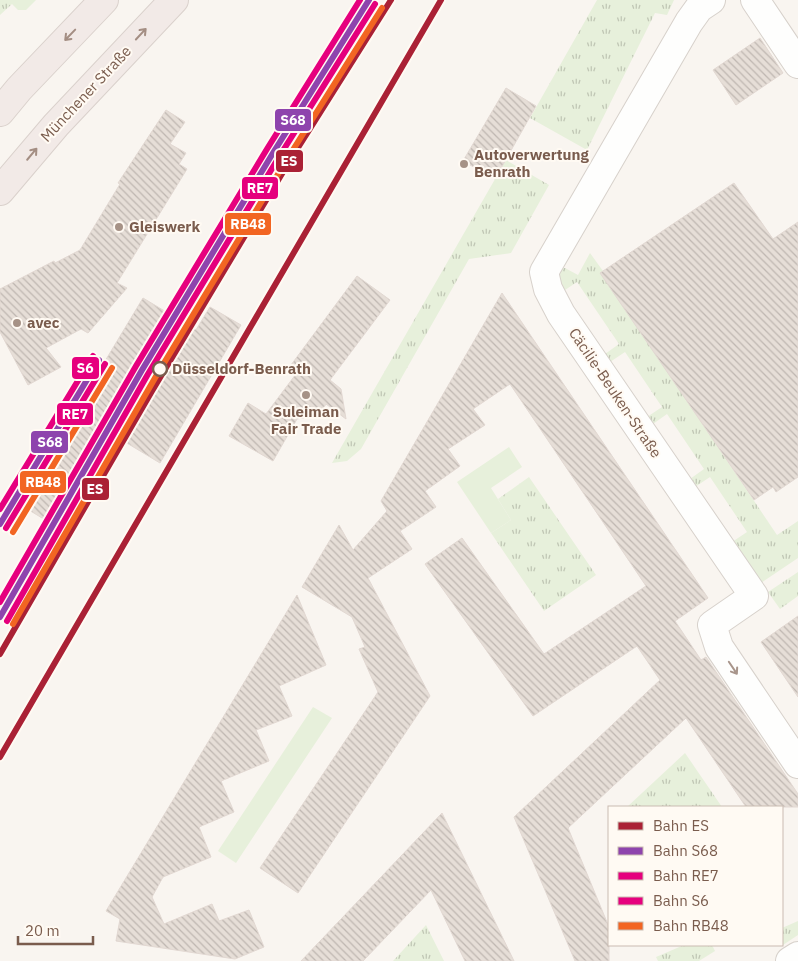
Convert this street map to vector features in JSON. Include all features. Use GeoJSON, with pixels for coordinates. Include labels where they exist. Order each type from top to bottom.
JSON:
{"type":"FeatureCollection","features":[{"type":"Feature","properties":{"kind":"highway"},"geometry":{"type":"LineString","coordinates":[[0,112],[19,89],[104,0]]}},
{"type":"Feature","properties":{"kind":"highway","name":"Münchener Straße"},"geometry":{"type":"LineString","coordinates":[[0,191],[56,124],[174,0]]}},
{"type":"Feature","properties":{"kind":"street","name":"Cäcilie-Beuken-Straße"},"geometry":{"type":"LineString","coordinates":[[711,0],[699,8],[689,22],[544,272],[548,289],[561,314],[754,596],[712,625],[719,647],[798,764]]}},
{"type":"Feature","properties":{"kind":"street"},"geometry":{"type":"LineString","coordinates":[[755,0],[798,64]]}},
{"type":"Feature","properties":{"kind":"street"},"geometry":{"type":"LineString","coordinates":[[790,961],[798,956]]}},
{"type":"Feature","properties":{"kind":"green space"},"geometry":{"type":"Polygon","coordinates":[[[0,0],[36,0],[26,10],[18,10],[12,4],[0,15],[0,0]]]}},
{"type":"Feature","properties":{"kind":"green space"},"geometry":{"type":"Polygon","coordinates":[[[597,0],[674,0],[667,15],[655,13],[587,150],[530,118],[597,0]]]}},
{"type":"Feature","properties":{"kind":"green space"},"geometry":{"type":"Polygon","coordinates":[[[506,160],[549,185],[511,253],[469,259],[361,449],[347,461],[332,463],[506,160]]]}},
{"type":"Feature","properties":{"kind":"green space"},"geometry":{"type":"Polygon","coordinates":[[[590,253],[603,271],[601,273],[777,535],[798,521],[798,558],[761,583],[732,542],[747,532],[710,477],[695,487],[690,479],[704,469],[667,414],[653,424],[647,417],[662,407],[625,352],[610,362],[605,354],[619,344],[577,282],[565,290],[561,289],[559,277],[561,268],[565,268],[578,275],[590,253]]]}},
{"type":"Feature","properties":{"kind":"green space"},"geometry":{"type":"Polygon","coordinates":[[[509,447],[522,467],[491,488],[511,520],[491,533],[457,482],[509,447]]]}},
{"type":"Feature","properties":{"kind":"green space"},"geometry":{"type":"Polygon","coordinates":[[[529,477],[596,575],[544,611],[491,533],[511,520],[498,499],[529,477]]]}},
{"type":"Feature","properties":{"kind":"green space"},"geometry":{"type":"Polygon","coordinates":[[[798,572],[798,596],[780,609],[768,592],[798,572]]]}},
{"type":"Feature","properties":{"kind":"green space"},"geometry":{"type":"Polygon","coordinates":[[[313,707],[332,718],[236,863],[218,851],[313,707]]]}},
{"type":"Feature","properties":{"kind":"green space"},"geometry":{"type":"Polygon","coordinates":[[[685,753],[721,806],[628,806],[685,753]]]}},
{"type":"Feature","properties":{"kind":"green space"},"geometry":{"type":"Polygon","coordinates":[[[798,921],[798,935],[783,945],[783,928],[798,921]]]}},
{"type":"Feature","properties":{"kind":"green space"},"geometry":{"type":"Polygon","coordinates":[[[426,925],[444,961],[393,961],[426,925]]]}},
{"type":"Feature","properties":{"kind":"green space"},"geometry":{"type":"Polygon","coordinates":[[[682,946],[712,946],[715,951],[699,961],[658,961],[656,957],[682,946]]]}},
{"type":"Feature","properties":{"kind":"building"},"geometry":{"type":"Polygon","coordinates":[[[760,38],[783,73],[736,105],[713,70],[760,38]]]}},
{"type":"Feature","properties":{"kind":"building"},"geometry":{"type":"Polygon","coordinates":[[[506,88],[536,106],[495,179],[463,161],[506,88]]]}},
{"type":"Feature","properties":{"kind":"building"},"geometry":{"type":"Polygon","coordinates":[[[166,110],[185,122],[170,144],[186,153],[179,164],[187,169],[117,283],[127,288],[88,333],[81,329],[46,348],[61,367],[28,385],[0,332],[0,289],[54,261],[55,263],[80,250],[120,184],[118,183],[166,110]]]}},
{"type":"Feature","properties":{"kind":"building"},"geometry":{"type":"Polygon","coordinates":[[[734,183],[773,239],[798,222],[798,477],[776,492],[773,487],[754,500],[600,273],[734,183]]]}},
{"type":"Feature","properties":{"kind":"building"},"geometry":{"type":"Polygon","coordinates":[[[357,276],[390,300],[330,380],[341,389],[346,419],[326,404],[318,416],[297,419],[273,461],[229,436],[248,403],[266,414],[296,374],[288,369],[357,276]]]}},
{"type":"Feature","properties":{"kind":"building"},"geometry":{"type":"Polygon","coordinates":[[[502,293],[708,598],[675,621],[701,660],[706,657],[798,794],[798,807],[745,806],[686,718],[568,828],[608,925],[609,961],[575,961],[514,817],[660,680],[637,646],[533,716],[425,564],[462,538],[544,654],[646,586],[510,384],[473,409],[485,425],[448,449],[460,466],[425,491],[436,507],[400,531],[412,549],[368,578],[430,696],[298,893],[260,868],[378,692],[359,649],[365,647],[352,617],[302,587],[339,525],[353,550],[387,511],[381,501],[502,293]]]}},
{"type":"Feature","properties":{"kind":"building"},"geometry":{"type":"Polygon","coordinates":[[[143,298],[196,330],[210,307],[241,325],[160,463],[102,428],[47,521],[19,504],[143,298]]]}},
{"type":"Feature","properties":{"kind":"building"},"geometry":{"type":"Polygon","coordinates":[[[297,595],[326,665],[279,686],[292,716],[256,730],[269,761],[221,781],[234,812],[199,827],[211,857],[163,877],[152,897],[164,924],[212,904],[219,921],[249,910],[264,947],[235,959],[116,941],[120,919],[106,911],[297,595]]]}},
{"type":"Feature","properties":{"kind":"building"},"geometry":{"type":"Polygon","coordinates":[[[798,616],[798,697],[761,642],[798,616]]]}},
{"type":"Feature","properties":{"kind":"building"},"geometry":{"type":"Polygon","coordinates":[[[442,813],[514,961],[465,961],[431,890],[363,961],[301,961],[442,813]]]}},
{"type":"Feature","properties":{"kind":"rail line","name":"S6"},"geometry":{"type":"LineString","coordinates":[[0,602],[136,366],[267,149],[360,0]]}},
{"type":"Feature","properties":{"kind":"rail line","name":"S68"},"geometry":{"type":"LineString","coordinates":[[0,617],[142,370],[273,153],[369,0]]}},
{"type":"Feature","properties":{"kind":"rail line","name":"ES"},"geometry":{"type":"LineString","coordinates":[[0,654],[152,391],[289,162],[391,0]]}},
{"type":"Feature","properties":{"kind":"rail line","name":"ES"},"geometry":{"type":"LineString","coordinates":[[0,757],[441,0]]}},
{"type":"Feature","properties":{"kind":"rail line","name":"RE7"},"geometry":{"type":"LineString","coordinates":[[7,621],[148,374],[279,157],[375,4]]}},
{"type":"Feature","properties":{"kind":"rail line","name":"RB48"},"geometry":{"type":"LineString","coordinates":[[13,624],[155,378],[286,161],[382,8]]}},
{"type":"Feature","properties":{"kind":"rail line","name":"S6"},"geometry":{"type":"LineString","coordinates":[[0,509],[93,356]]}},
{"type":"Feature","properties":{"kind":"rail line","name":"S68"},"geometry":{"type":"LineString","coordinates":[[0,524],[99,360]]}},
{"type":"Feature","properties":{"kind":"rail line","name":"RE7"},"geometry":{"type":"LineString","coordinates":[[6,528],[105,364]]}},
{"type":"Feature","properties":{"kind":"rail line","name":"RB48"},"geometry":{"type":"LineString","coordinates":[[13,532],[112,368]]}},
{"type":"Feature","properties":{"kind":"place","name":"Autoverwertung Benrath"},"geometry":{"type":"Point","coordinates":[464,164]}},
{"type":"Feature","properties":{"kind":"place","name":"Gleiswerk"},"geometry":{"type":"Point","coordinates":[119,227]}},
{"type":"Feature","properties":{"kind":"place","name":"avec"},"geometry":{"type":"Point","coordinates":[17,323]}},
{"type":"Feature","properties":{"kind":"place","name":"Düsseldorf-Benrath"},"geometry":{"type":"Point","coordinates":[160,369]}},
{"type":"Feature","properties":{"kind":"place","name":"Suleiman Fair Trade"},"geometry":{"type":"Point","coordinates":[306,395]}}]}
